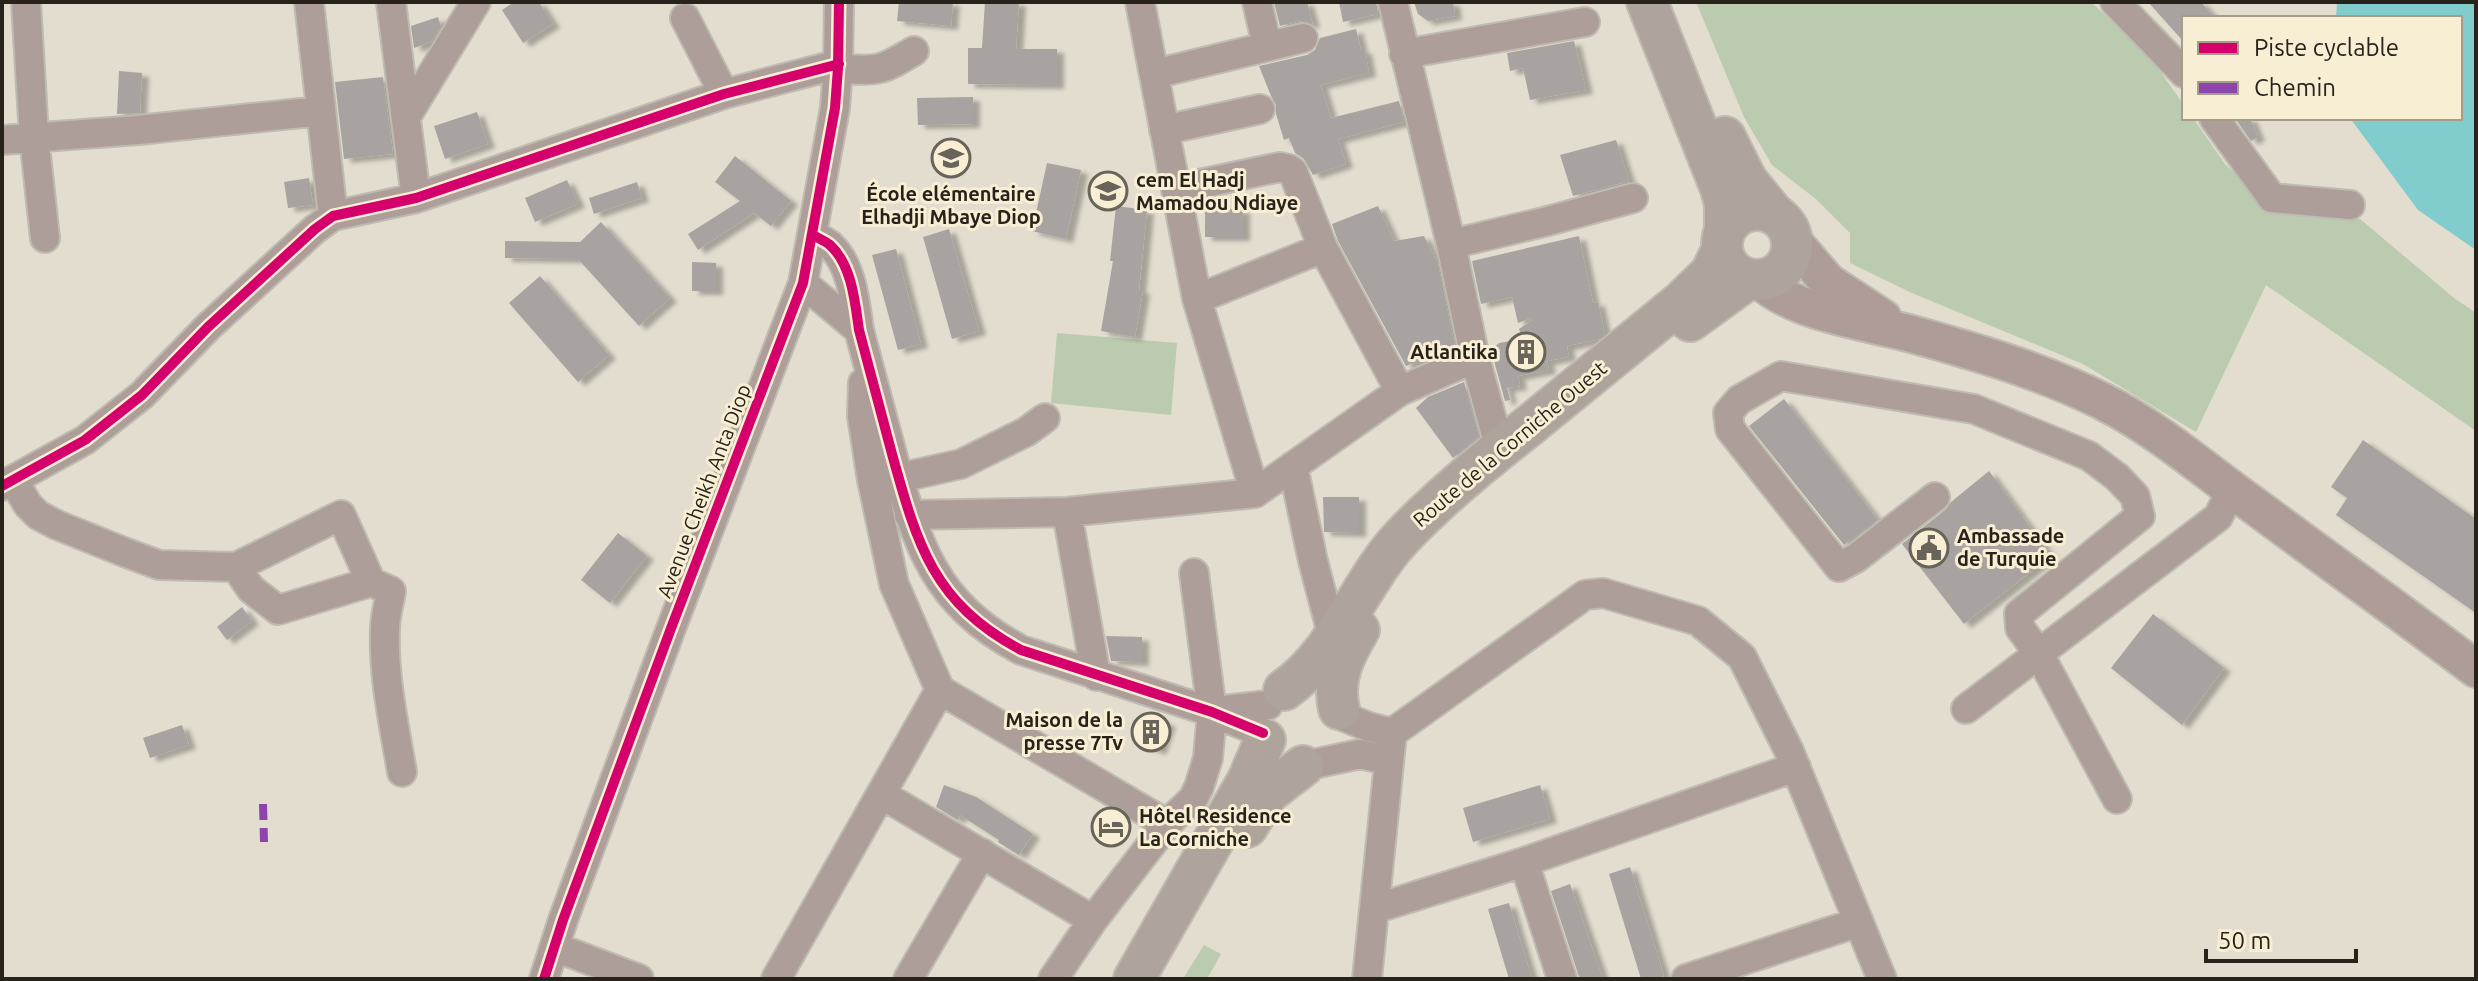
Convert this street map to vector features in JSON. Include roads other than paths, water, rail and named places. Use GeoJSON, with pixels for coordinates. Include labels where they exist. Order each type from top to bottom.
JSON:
{"type":"FeatureCollection","features":[{"type":"Feature","properties":{"kind":"highway"},"geometry":{"type":"LineString","coordinates":[[1647,2],[1721,189],[1739,260]]}},
{"type":"Feature","properties":{"kind":"highway"},"geometry":{"type":"LineString","coordinates":[[1671,2],[1728,145],[1747,181],[1783,227],[1792,251],[1782,271],[1739,260]]}},
{"type":"Feature","properties":{"kind":"highway"},"geometry":{"type":"LineString","coordinates":[[1739,260],[1732,220],[1752,210],[1763,210],[1783,227]]}},
{"type":"Feature","properties":{"kind":"highway","name":"Route de la Corniche Ouest"},"geometry":{"type":"LineString","coordinates":[[1134,979],[1248,780],[1270,717],[1333,637],[1367,583],[1400,539],[1444,496],[1681,302],[1711,273],[1739,260]]}},
{"type":"Feature","properties":{"kind":"highway","name":"Route de la Corniche Ouest"},"geometry":{"type":"LineString","coordinates":[[1340,712],[1336,684],[1347,650],[1407,560],[1457,509],[1693,318],[1739,260]]}},
{"type":"Feature","properties":{"kind":"highway"},"geometry":{"type":"LineString","coordinates":[[1159,979],[1262,800],[1275,786],[1336,749],[1343,728],[1340,712],[1332,698],[1322,690],[1296,686],[1270,717],[1270,749],[1284,761],[1310,764]]}},
{"type":"Feature","properties":{"kind":"main road"},"geometry":{"type":"LineString","coordinates":[[1783,227],[1828,282],[1908,333]]}},
{"type":"Feature","properties":{"kind":"main road"},"geometry":{"type":"LineString","coordinates":[[1739,260],[1779,294],[1830,314],[1908,333],[2014,366],[2098,399],[2142,425],[2232,489],[2476,669]]}},
{"type":"Feature","properties":{"kind":"street"},"geometry":{"type":"LineString","coordinates":[[309,2],[333,216]]}},
{"type":"Feature","properties":{"kind":"street"},"geometry":{"type":"LineString","coordinates":[[391,2],[416,198]]}},
{"type":"Feature","properties":{"kind":"street"},"geometry":{"type":"LineString","coordinates":[[406,117],[476,2]]}},
{"type":"Feature","properties":{"kind":"street","name":"Avenue Cheikh Anta Diop"},"geometry":{"type":"LineString","coordinates":[[544,979],[670,631],[803,283],[835,108],[839,2]]}},
{"type":"Feature","properties":{"kind":"street"},"geometry":{"type":"LineString","coordinates":[[1140,2],[1197,299],[1255,493]]}},
{"type":"Feature","properties":{"kind":"street"},"geometry":{"type":"LineString","coordinates":[[1257,2],[1267,46]]}},
{"type":"Feature","properties":{"kind":"street"},"geometry":{"type":"LineString","coordinates":[[1393,2],[1475,358],[1500,449]]}},
{"type":"Feature","properties":{"kind":"street"},"geometry":{"type":"LineString","coordinates":[[2115,2],[2182,71]]}},
{"type":"Feature","properties":{"kind":"street"},"geometry":{"type":"LineString","coordinates":[[25,4],[45,238]]}},
{"type":"Feature","properties":{"kind":"street"},"geometry":{"type":"LineString","coordinates":[[685,18],[724,94]]}},
{"type":"Feature","properties":{"kind":"street"},"geometry":{"type":"LineString","coordinates":[[1404,54],[1585,22]]}},
{"type":"Feature","properties":{"kind":"street"},"geometry":{"type":"LineString","coordinates":[[1154,74],[1303,38]]}},
{"type":"Feature","properties":{"kind":"street"},"geometry":{"type":"LineString","coordinates":[[371,582],[341,515],[236,567],[159,565],[38,515],[7,483],[85,440],[142,395],[208,327],[333,216],[416,198],[724,94],[838,66],[865,71],[886,68],[914,51]]}},
{"type":"Feature","properties":{"kind":"street"},"geometry":{"type":"LineString","coordinates":[[1164,130],[1260,109]]}},
{"type":"Feature","properties":{"kind":"street"},"geometry":{"type":"LineString","coordinates":[[2,140],[320,111]]}},
{"type":"Feature","properties":{"kind":"street"},"geometry":{"type":"LineString","coordinates":[[2215,120],[2272,198],[2350,205]]}},
{"type":"Feature","properties":{"kind":"street"},"geometry":{"type":"LineString","coordinates":[[1176,189],[1280,167],[1289,169],[1295,176],[1323,248],[1400,391]]}},
{"type":"Feature","properties":{"kind":"street"},"geometry":{"type":"LineString","coordinates":[[1451,244],[1633,198]]}},
{"type":"Feature","properties":{"kind":"street"},"geometry":{"type":"LineString","coordinates":[[813,235],[830,245],[847,272],[866,359],[909,515],[922,551],[952,597],[994,635],[1021,650],[1212,712],[1270,717]]}},
{"type":"Feature","properties":{"kind":"street"},"geometry":{"type":"LineString","coordinates":[[1197,299],[1323,248]]}},
{"type":"Feature","properties":{"kind":"street"},"geometry":{"type":"LineString","coordinates":[[803,283],[859,330]]}},
{"type":"Feature","properties":{"kind":"street"},"geometry":{"type":"LineString","coordinates":[[909,515],[1067,512],[1255,493],[1400,391],[1475,358]]}},
{"type":"Feature","properties":{"kind":"street"},"geometry":{"type":"LineString","coordinates":[[866,359],[862,416],[894,584],[940,690],[1167,824]]}},
{"type":"Feature","properties":{"kind":"street"},"geometry":{"type":"LineString","coordinates":[[1935,497],[1856,558],[1839,567],[1730,429],[1728,413],[1739,400],[1781,376],[1974,409],[2089,456],[2117,477],[2135,496],[2140,516],[2019,614],[2020,628],[2039,654],[2117,799]]}},
{"type":"Feature","properties":{"kind":"street"},"geometry":{"type":"LineString","coordinates":[[899,478],[961,464],[1026,432],[1045,418]]}},
{"type":"Feature","properties":{"kind":"street"},"geometry":{"type":"LineString","coordinates":[[1293,466],[1333,637]]}},
{"type":"Feature","properties":{"kind":"street"},"geometry":{"type":"LineString","coordinates":[[1966,709],[2218,517],[2232,489]]}},
{"type":"Feature","properties":{"kind":"street"},"geometry":{"type":"LineString","coordinates":[[1067,512],[1096,676]]}},
{"type":"Feature","properties":{"kind":"street"},"geometry":{"type":"LineString","coordinates":[[236,567],[251,589],[278,610],[371,582],[391,591],[385,627],[386,651],[402,772]]}},
{"type":"Feature","properties":{"kind":"street"},"geometry":{"type":"LineString","coordinates":[[1053,979],[1093,920],[1167,824],[1193,799],[1199,787],[1208,758],[1212,712],[1194,573]]}},
{"type":"Feature","properties":{"kind":"street"},"geometry":{"type":"LineString","coordinates":[[1310,764],[1390,747],[1585,595],[1603,593],[1698,621],[1742,657],[1796,767],[1882,979]]}},
{"type":"Feature","properties":{"kind":"street"},"geometry":{"type":"LineString","coordinates":[[776,979],[940,690]]}},
{"type":"Feature","properties":{"kind":"street"},"geometry":{"type":"LineString","coordinates":[[1340,712],[1369,727],[1390,747]]}},
{"type":"Feature","properties":{"kind":"street"},"geometry":{"type":"LineString","coordinates":[[1367,979],[1390,747]]}},
{"type":"Feature","properties":{"kind":"street"},"geometry":{"type":"LineString","coordinates":[[1374,909],[1524,862],[1796,767]]}},
{"type":"Feature","properties":{"kind":"street"},"geometry":{"type":"LineString","coordinates":[[881,794],[1093,920]]}},
{"type":"Feature","properties":{"kind":"street"},"geometry":{"type":"LineString","coordinates":[[908,979],[982,853]]}},
{"type":"Feature","properties":{"kind":"street"},"geometry":{"type":"LineString","coordinates":[[1524,862],[1562,979]]}},
{"type":"Feature","properties":{"kind":"street"},"geometry":{"type":"LineString","coordinates":[[1686,979],[1859,922]]}},
{"type":"Feature","properties":{"kind":"street"},"geometry":{"type":"LineString","coordinates":[[555,947],[639,979]]}},
{"type":"Feature","properties":{"kind":"water"},"geometry":{"type":"Polygon","coordinates":[[[2337,2],[2476,2],[2476,250],[2418,210],[2351,120],[2462,120],[2462,16],[2336,16],[2337,2]]]}},
{"type":"Feature","properties":{"kind":"place","name":"École elémentaire Elhadji Mbaye Diop"},"geometry":{"type":"Point","coordinates":[951,158]}},
{"type":"Feature","properties":{"kind":"place","name":"cem El Hadj Mamadou Ndiaye"},"geometry":{"type":"Point","coordinates":[1108,191]}},
{"type":"Feature","properties":{"kind":"place","name":"Atlantika"},"geometry":{"type":"Point","coordinates":[1526,352]}},
{"type":"Feature","properties":{"kind":"place","name":"Ambassade de Turquie"},"geometry":{"type":"Point","coordinates":[1929,548]}},
{"type":"Feature","properties":{"kind":"place","name":"Maison de la presse 7Tv"},"geometry":{"type":"Point","coordinates":[1151,732]}},
{"type":"Feature","properties":{"kind":"place","name":"Hôtel Residence La Corniche"},"geometry":{"type":"Point","coordinates":[1111,827]}}]}
